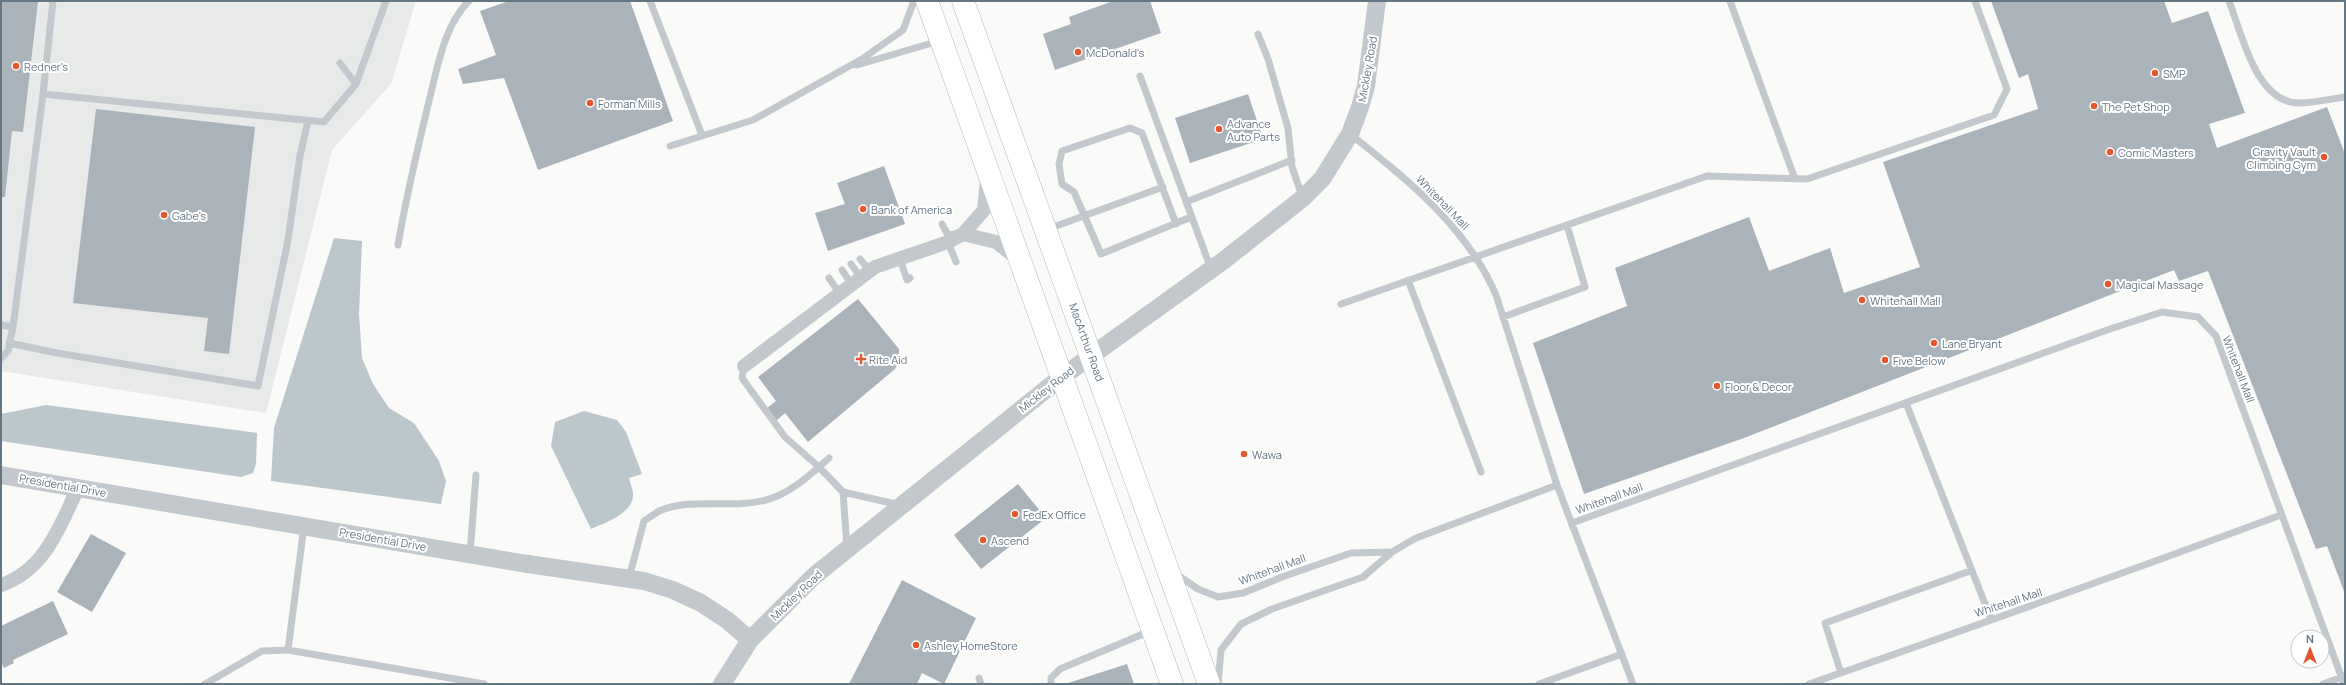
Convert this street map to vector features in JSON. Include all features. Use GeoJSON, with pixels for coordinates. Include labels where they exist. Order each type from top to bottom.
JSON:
{"type":"FeatureCollection","features":[{"type":"Feature","properties":{"kind":"highway"},"geometry":{"type":"LineString","coordinates":[[927,1],[1172,684]]}},
{"type":"Feature","properties":{"kind":"highway","name":"MacArthur Road"},"geometry":{"type":"LineString","coordinates":[[963,1],[1209,684]]}},
{"type":"Feature","properties":{"kind":"street","name":"Mickley Road"},"geometry":{"type":"LineString","coordinates":[[722,684],[750,640],[808,581],[1062,376],[1211,269],[1303,198],[1322,179],[1350,134],[1366,86],[1378,1]]}},
{"type":"Feature","properties":{"kind":"street"},"geometry":{"type":"LineString","coordinates":[[744,366],[861,278],[900,259],[948,242],[963,234],[984,210],[988,170]]}},
{"type":"Feature","properties":{"kind":"street"},"geometry":{"type":"LineString","coordinates":[[963,234],[996,242],[1020,261]]}},
{"type":"Feature","properties":{"kind":"street","name":"Presidential Drive"},"geometry":{"type":"LineString","coordinates":[[1,475],[470,554],[628,578],[673,590],[701,603],[727,620],[750,640]]}},
{"type":"Feature","properties":{"kind":"street"},"geometry":{"type":"LineString","coordinates":[[1,585],[25,573],[41,558],[53,542],[78,488]]}},
{"type":"Feature","properties":{"kind":"lane"},"geometry":{"type":"LineString","coordinates":[[1,358],[8,351],[13,327],[43,94],[53,1]]}},
{"type":"Feature","properties":{"kind":"lane"},"geometry":{"type":"LineString","coordinates":[[43,94],[324,122],[356,84],[386,1]]}},
{"type":"Feature","properties":{"kind":"lane"},"geometry":{"type":"LineString","coordinates":[[398,245],[410,178],[443,46],[461,9],[469,1]]}},
{"type":"Feature","properties":{"kind":"lane"},"geometry":{"type":"LineString","coordinates":[[650,1],[702,135]]}},
{"type":"Feature","properties":{"kind":"lane"},"geometry":{"type":"LineString","coordinates":[[670,146],[753,120],[847,67],[903,30],[914,1]]}},
{"type":"Feature","properties":{"kind":"lane"},"geometry":{"type":"LineString","coordinates":[[1730,1],[1795,179]]}},
{"type":"Feature","properties":{"kind":"lane"},"geometry":{"type":"LineString","coordinates":[[1341,304],[1474,256],[1707,176],[1807,179],[1994,115],[2007,89],[1975,1]]}},
{"type":"Feature","properties":{"kind":"lane"},"geometry":{"type":"LineString","coordinates":[[2229,1],[2259,80],[2279,99],[2299,103],[2345,97]]}},
{"type":"Feature","properties":{"kind":"lane"},"geometry":{"type":"LineString","coordinates":[[1258,34],[1268,59],[1288,128],[1292,160],[1303,198]]}},
{"type":"Feature","properties":{"kind":"lane"},"geometry":{"type":"LineString","coordinates":[[847,67],[941,40]]}},
{"type":"Feature","properties":{"kind":"lane"},"geometry":{"type":"LineString","coordinates":[[340,63],[356,84]]}},
{"type":"Feature","properties":{"kind":"lane"},"geometry":{"type":"LineString","coordinates":[[1140,76],[1211,269]]}},
{"type":"Feature","properties":{"kind":"lane"},"geometry":{"type":"LineString","coordinates":[[9,343],[58,353],[258,386],[288,240],[300,156],[308,121]]}},
{"type":"Feature","properties":{"kind":"lane"},"geometry":{"type":"LineString","coordinates":[[1176,224],[1142,133],[1130,128],[1062,151],[1059,164],[1062,184],[1074,192],[1086,216],[1101,254],[1176,224],[1191,216]]}},
{"type":"Feature","properties":{"kind":"lane","name":"Whitehall Mall"},"geometry":{"type":"LineString","coordinates":[[1350,134],[1418,189],[1465,240],[1474,256],[1485,269],[1503,317],[1557,485],[1633,684]]}},
{"type":"Feature","properties":{"kind":"lane"},"geometry":{"type":"LineString","coordinates":[[1186,202],[1292,160]]}},
{"type":"Feature","properties":{"kind":"lane"},"geometry":{"type":"LineString","coordinates":[[1046,230],[1162,187]]}},
{"type":"Feature","properties":{"kind":"lane"},"geometry":{"type":"LineString","coordinates":[[942,224],[948,235],[963,234]]}},
{"type":"Feature","properties":{"kind":"lane"},"geometry":{"type":"LineString","coordinates":[[1503,317],[1586,287],[1567,225]]}},
{"type":"Feature","properties":{"kind":"lane"},"geometry":{"type":"LineString","coordinates":[[948,242],[956,262]]}},
{"type":"Feature","properties":{"kind":"lane"},"geometry":{"type":"LineString","coordinates":[[860,259],[861,278]]}},
{"type":"Feature","properties":{"kind":"lane"},"geometry":{"type":"LineString","coordinates":[[900,259],[907,280],[910,278]]}},
{"type":"Feature","properties":{"kind":"lane"},"geometry":{"type":"LineString","coordinates":[[851,264],[861,278]]}},
{"type":"Feature","properties":{"kind":"lane"},"geometry":{"type":"LineString","coordinates":[[842,270],[861,278]]}},
{"type":"Feature","properties":{"kind":"lane"},"geometry":{"type":"LineString","coordinates":[[829,278],[840,294]]}},
{"type":"Feature","properties":{"kind":"lane"},"geometry":{"type":"LineString","coordinates":[[1408,280],[1480,472]]}},
{"type":"Feature","properties":{"kind":"lane","name":"Whitehall Mall"},"geometry":{"type":"LineString","coordinates":[[1572,523],[2162,312],[2198,317],[2216,336],[2281,515],[2344,679],[2323,684]]}},
{"type":"Feature","properties":{"kind":"lane"},"geometry":{"type":"LineString","coordinates":[[1,325],[13,327]]}},
{"type":"Feature","properties":{"kind":"lane"},"geometry":{"type":"LineString","coordinates":[[744,366],[742,378],[785,437],[819,467],[843,492],[902,505]]}},
{"type":"Feature","properties":{"kind":"lane"},"geometry":{"type":"LineString","coordinates":[[1906,403],[1970,570],[1991,619]]}},
{"type":"Feature","properties":{"kind":"lane"},"geometry":{"type":"LineString","coordinates":[[628,578],[644,522],[659,511],[679,506],[741,504],[766,500],[792,488],[829,458]]}},
{"type":"Feature","properties":{"kind":"lane"},"geometry":{"type":"LineString","coordinates":[[470,554],[476,475]]}},
{"type":"Feature","properties":{"kind":"lane","name":"Whitehall Mall"},"geometry":{"type":"LineString","coordinates":[[1218,684],[1221,650],[1241,624],[1272,609],[1362,577],[1392,552],[1416,538],[1557,485]]}},
{"type":"Feature","properties":{"kind":"lane"},"geometry":{"type":"LineString","coordinates":[[843,492],[847,549]]}},
{"type":"Feature","properties":{"kind":"lane","name":"Whitehall Mall"},"geometry":{"type":"LineString","coordinates":[[1809,684],[1991,619],[2038,604],[2281,515]]}},
{"type":"Feature","properties":{"kind":"lane"},"geometry":{"type":"LineString","coordinates":[[288,650],[304,526]]}},
{"type":"Feature","properties":{"kind":"lane","name":"Whitehall Mall"},"geometry":{"type":"LineString","coordinates":[[1166,568],[1198,589],[1218,597],[1243,593],[1282,576],[1351,553],[1392,552]]}},
{"type":"Feature","properties":{"kind":"lane"},"geometry":{"type":"LineString","coordinates":[[1841,673],[1825,623],[1970,570]]}},
{"type":"Feature","properties":{"kind":"lane"},"geometry":{"type":"LineString","coordinates":[[1051,684],[1051,678],[1060,669],[1152,630]]}},
{"type":"Feature","properties":{"kind":"lane"},"geometry":{"type":"LineString","coordinates":[[205,684],[262,651],[288,650],[484,684]]}},
{"type":"Feature","properties":{"kind":"lane"},"geometry":{"type":"LineString","coordinates":[[1539,684],[1622,654]]}},
{"type":"Feature","properties":{"kind":"shaded area"},"geometry":{"type":"Polygon","coordinates":[[[1,1],[416,1],[391,84],[332,150],[266,413],[1,371],[1,1]]]}},
{"type":"Feature","properties":{"kind":"shaded area"},"geometry":{"type":"Polygon","coordinates":[[[334,238],[362,241],[359,314],[362,358],[373,384],[389,408],[414,423],[439,461],[446,481],[441,504],[271,481],[274,428],[334,238]]]}},
{"type":"Feature","properties":{"kind":"shaded area"},"geometry":{"type":"Polygon","coordinates":[[[46,405],[257,433],[256,464],[253,473],[241,477],[1,441],[1,414],[46,405]]]}},
{"type":"Feature","properties":{"kind":"shaded area"},"geometry":{"type":"Polygon","coordinates":[[[584,411],[617,420],[626,432],[642,474],[629,478],[633,494],[629,507],[618,516],[591,529],[551,446],[555,422],[584,411]]]}},
{"type":"Feature","properties":{"kind":"building","name":"Redner's"},"geometry":{"type":"Polygon","coordinates":[[[1,1],[38,1],[23,132],[12,131],[5,197],[1,197],[1,1]]]}},
{"type":"Feature","properties":{"kind":"building","name":"Forman Mills"},"geometry":{"type":"Polygon","coordinates":[[[509,1],[630,1],[673,121],[538,170],[504,78],[463,84],[458,69],[496,55],[480,11],[509,1]]]}},
{"type":"Feature","properties":{"kind":"building","name":"McDonald's"},"geometry":{"type":"Polygon","coordinates":[[[1113,1],[1150,1],[1161,33],[1055,70],[1043,34],[1071,24],[1069,17],[1113,1]]]}},
{"type":"Feature","properties":{"kind":"building","name":"Whitehall Mall"},"geometry":{"type":"Polygon","coordinates":[[[1991,1],[2164,1],[2172,23],[2208,11],[2245,113],[2209,124],[2217,148],[2327,107],[2345,154],[2345,594],[2327,546],[2316,549],[2208,271],[2179,281],[2174,270],[1744,438],[1584,494],[1533,343],[1627,306],[1615,268],[1749,217],[1769,271],[1830,248],[1844,293],[1920,267],[1883,162],[2038,109],[2028,74],[2019,78],[1991,1]]]}},
{"type":"Feature","properties":{"kind":"building","name":"Advance Auto Parts"},"geometry":{"type":"Polygon","coordinates":[[[1248,94],[1263,139],[1190,163],[1175,118],[1248,94]]]}},
{"type":"Feature","properties":{"kind":"building","name":"Gabe's"},"geometry":{"type":"Polygon","coordinates":[[[96,109],[255,127],[229,354],[204,351],[208,318],[73,303],[96,109]]]}},
{"type":"Feature","properties":{"kind":"building","name":"Bank of America"},"geometry":{"type":"Polygon","coordinates":[[[884,166],[905,224],[828,251],[815,213],[845,204],[837,183],[884,166]]]}},
{"type":"Feature","properties":{"kind":"building","name":"Rite Aid"},"geometry":{"type":"Polygon","coordinates":[[[858,299],[899,349],[899,362],[895,369],[808,442],[785,413],[776,421],[766,409],[776,401],[758,377],[858,299]]]}},
{"type":"Feature","properties":{"kind":"building"},"geometry":{"type":"Polygon","coordinates":[[[1018,484],[1046,518],[981,569],[954,535],[1018,484]]]}},
{"type":"Feature","properties":{"kind":"building"},"geometry":{"type":"Polygon","coordinates":[[[91,534],[126,553],[92,612],[57,592],[91,534]]]}},
{"type":"Feature","properties":{"kind":"building","name":"Ashley HomeStore"},"geometry":{"type":"Polygon","coordinates":[[[902,580],[976,618],[944,684],[922,673],[917,684],[849,684],[902,580]]]}},
{"type":"Feature","properties":{"kind":"building"},"geometry":{"type":"Polygon","coordinates":[[[53,601],[68,634],[13,660],[14,663],[4,668],[1,662],[1,626],[53,601]]]}},
{"type":"Feature","properties":{"kind":"building"},"geometry":{"type":"Polygon","coordinates":[[[1127,664],[1134,684],[1065,684],[1127,664]]]}},
{"type":"Feature","properties":{"kind":"place","name":"McDonald's"},"geometry":{"type":"Point","coordinates":[1078,52]}},
{"type":"Feature","properties":{"kind":"place","name":"Redner's"},"geometry":{"type":"Point","coordinates":[16,66]}},
{"type":"Feature","properties":{"kind":"place","name":"SMP"},"geometry":{"type":"Point","coordinates":[2155,73]}},
{"type":"Feature","properties":{"kind":"place","name":"Forman Mills"},"geometry":{"type":"Point","coordinates":[590,103]}},
{"type":"Feature","properties":{"kind":"place","name":"The Pet Shop"},"geometry":{"type":"Point","coordinates":[2094,106]}},
{"type":"Feature","properties":{"kind":"place","name":"Advance Auto Parts"},"geometry":{"type":"Point","coordinates":[1219,129]}},
{"type":"Feature","properties":{"kind":"place","name":"Comic Masters"},"geometry":{"type":"Point","coordinates":[2110,152]}},
{"type":"Feature","properties":{"kind":"place","name":"Gravity Vault Climbing Gym"},"geometry":{"type":"Point","coordinates":[2324,157]}},
{"type":"Feature","properties":{"kind":"place","name":"Bank of America"},"geometry":{"type":"Point","coordinates":[863,209]}},
{"type":"Feature","properties":{"kind":"place","name":"Gabe's"},"geometry":{"type":"Point","coordinates":[164,215]}},
{"type":"Feature","properties":{"kind":"place","name":"Magical Massage"},"geometry":{"type":"Point","coordinates":[2108,284]}},
{"type":"Feature","properties":{"kind":"place","name":"Whitehall Mall"},"geometry":{"type":"Point","coordinates":[1862,300]}},
{"type":"Feature","properties":{"kind":"place","name":"Lane Bryant"},"geometry":{"type":"Point","coordinates":[1934,343]}},
{"type":"Feature","properties":{"kind":"place","name":"Rite Aid"},"geometry":{"type":"Point","coordinates":[861,359]}},
{"type":"Feature","properties":{"kind":"place","name":"Five Below"},"geometry":{"type":"Point","coordinates":[1885,360]}},
{"type":"Feature","properties":{"kind":"place","name":"Floor & Decor"},"geometry":{"type":"Point","coordinates":[1717,386]}},
{"type":"Feature","properties":{"kind":"place","name":"Wawa"},"geometry":{"type":"Point","coordinates":[1244,454]}},
{"type":"Feature","properties":{"kind":"place","name":"FedEx Office"},"geometry":{"type":"Point","coordinates":[1015,514]}},
{"type":"Feature","properties":{"kind":"place","name":"Ascend"},"geometry":{"type":"Point","coordinates":[983,540]}},
{"type":"Feature","properties":{"kind":"place","name":"Ashley HomeStore"},"geometry":{"type":"Point","coordinates":[916,645]}}]}
